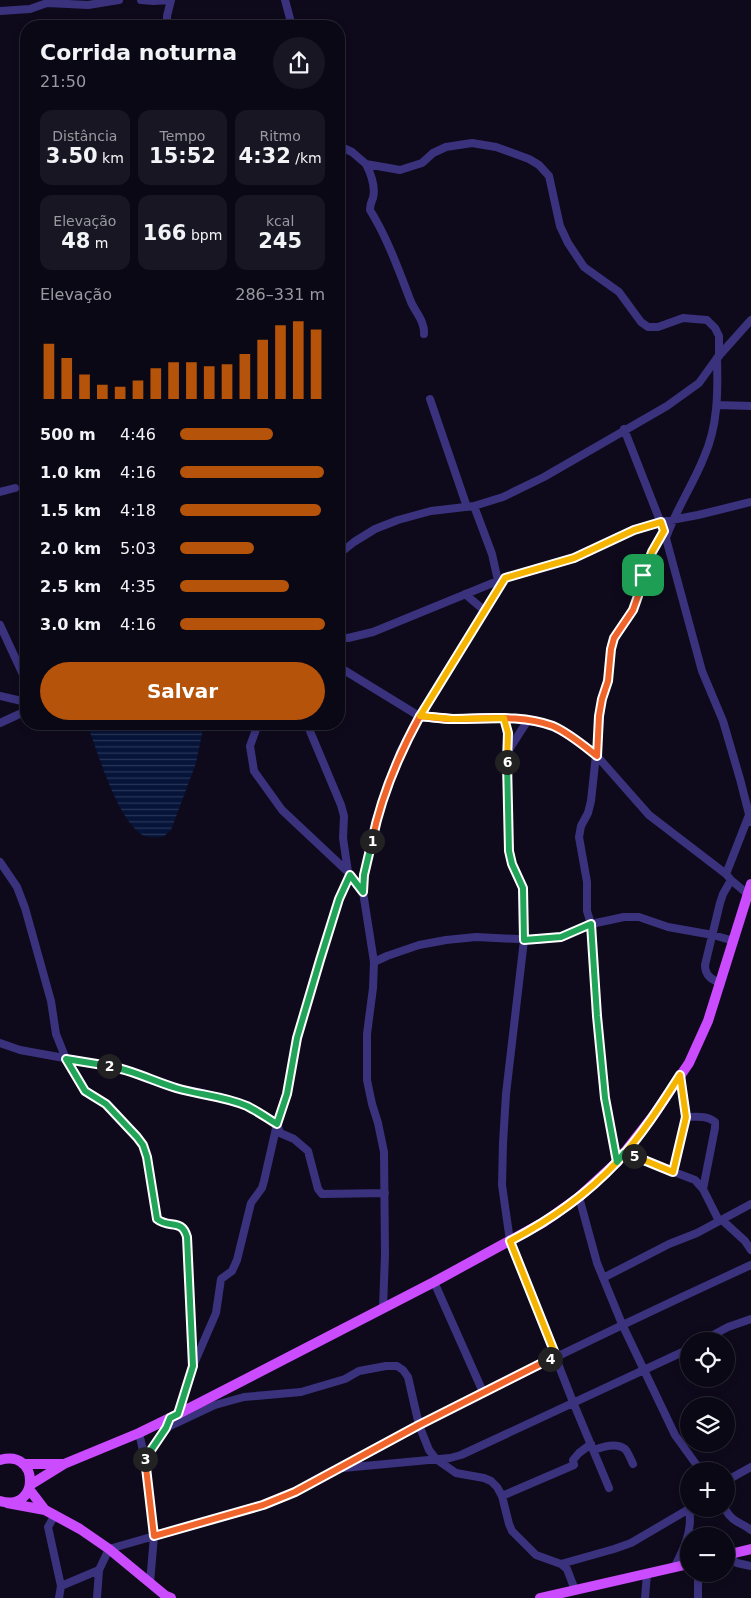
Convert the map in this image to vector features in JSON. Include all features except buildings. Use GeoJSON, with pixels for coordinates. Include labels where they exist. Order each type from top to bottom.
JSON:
{"type":"FeatureCollection","features":[{"type":"Feature","properties":{"kind":"main road"},"geometry":{"type":"LineString","coordinates":[[3,1502],[20,1500],[30,1487],[64,1464],[139,1433],[174,1416],[434,1282],[544,1222],[579,1197],[617,1162],[653,1116],[688,1063],[708,1021],[750,892]]}},
{"type":"Feature","properties":{"kind":"main road"},"geometry":{"type":"LineString","coordinates":[[0,1460],[6,1458],[15,1459],[23,1464],[28,1470],[30,1487],[45,1510]]}},
{"type":"Feature","properties":{"kind":"main road"},"geometry":{"type":"LineString","coordinates":[[23,1464],[64,1464]]}},
{"type":"Feature","properties":{"kind":"main road"},"geometry":{"type":"LineString","coordinates":[[3,1502],[45,1510],[80,1529],[109,1549],[166,1596],[171,1598]]}},
{"type":"Feature","properties":{"kind":"main road"},"geometry":{"type":"LineString","coordinates":[[735,1553],[751,1549]]}},
{"type":"Feature","properties":{"kind":"main road"},"geometry":{"type":"LineString","coordinates":[[540,1598],[680,1566]]}},
{"type":"Feature","properties":{"kind":"street"},"geometry":{"type":"LineString","coordinates":[[0,11],[30,9],[47,3],[88,5],[119,0]]}},
{"type":"Feature","properties":{"kind":"street"},"geometry":{"type":"LineString","coordinates":[[141,0],[171,0],[167,20]]}},
{"type":"Feature","properties":{"kind":"street"},"geometry":{"type":"LineString","coordinates":[[286,0],[291,20]]}},
{"type":"Feature","properties":{"kind":"street"},"geometry":{"type":"LineString","coordinates":[[366,164],[400,170],[422,163],[433,153],[446,147],[472,143],[496,147],[529,159],[539,165],[548,176],[560,226],[584,268],[619,292],[641,322],[648,327],[658,326],[683,318],[707,320],[720,336],[717,405],[712,434],[705,457],[665,535],[652,552],[633,610],[614,638],[608,681],[599,716],[597,756],[591,801],[578,837],[587,882],[587,911],[591,924],[605,1098],[617,1162]]}},
{"type":"Feature","properties":{"kind":"street"},"geometry":{"type":"LineString","coordinates":[[345,149],[366,164],[373,178],[373,197],[370,203],[370,210],[394,256],[399,274],[412,305],[420,318],[424,334]]}},
{"type":"Feature","properties":{"kind":"street"},"geometry":{"type":"LineString","coordinates":[[345,549],[368,534],[398,520],[431,511],[471,506],[503,497],[536,481],[667,406],[699,382],[718,357],[751,320]]}},
{"type":"Feature","properties":{"kind":"street"},"geometry":{"type":"LineString","coordinates":[[383,1308],[384,1152],[367,1080],[367,1034],[373,988],[374,962],[363,892],[364,875],[375,826],[400,752],[485,611],[502,579],[471,506],[430,399]]}},
{"type":"Feature","properties":{"kind":"street"},"geometry":{"type":"LineString","coordinates":[[717,405],[751,406]]}},
{"type":"Feature","properties":{"kind":"street"},"geometry":{"type":"LineString","coordinates":[[624,429],[661,522],[702,671],[722,721],[750,819],[723,894],[705,970],[712,980],[721,983]]}},
{"type":"Feature","properties":{"kind":"street"},"geometry":{"type":"LineString","coordinates":[[0,492],[16,488]]}},
{"type":"Feature","properties":{"kind":"street"},"geometry":{"type":"LineString","coordinates":[[345,638],[373,632],[502,579],[574,558],[634,530],[672,519],[698,515],[751,502]]}},
{"type":"Feature","properties":{"kind":"street"},"geometry":{"type":"LineString","coordinates":[[466,594],[485,611]]}},
{"type":"Feature","properties":{"kind":"street"},"geometry":{"type":"LineString","coordinates":[[0,624],[20,668]]}},
{"type":"Feature","properties":{"kind":"street"},"geometry":{"type":"LineString","coordinates":[[345,671],[420,716],[453,719],[504,718],[528,720],[552,726],[571,735],[597,756],[649,815],[750,892]]}},
{"type":"Feature","properties":{"kind":"street"},"geometry":{"type":"LineString","coordinates":[[0,696],[20,701]]}},
{"type":"Feature","properties":{"kind":"street"},"geometry":{"type":"LineString","coordinates":[[0,723],[20,714]]}},
{"type":"Feature","properties":{"kind":"street"},"geometry":{"type":"LineString","coordinates":[[504,718],[508,733],[506,764],[509,851],[512,864],[523,888],[524,940],[507,1084],[502,1185],[510,1241],[609,1488]]}},
{"type":"Feature","properties":{"kind":"street"},"geometry":{"type":"LineString","coordinates":[[508,752],[528,720]]}},
{"type":"Feature","properties":{"kind":"street"},"geometry":{"type":"LineString","coordinates":[[256,730],[250,746],[254,772],[282,810],[349,873],[363,892]]}},
{"type":"Feature","properties":{"kind":"street"},"geometry":{"type":"LineString","coordinates":[[145,1459],[174,1416],[216,1313],[221,1279],[232,1270],[237,1260],[251,1203],[262,1188],[264,1181],[277,1124],[287,1094],[297,1038],[339,899],[349,873],[343,838],[344,816],[341,805],[309,730]]}},
{"type":"Feature","properties":{"kind":"street"},"geometry":{"type":"LineString","coordinates":[[746,801],[751,792]]}},
{"type":"Feature","properties":{"kind":"street"},"geometry":{"type":"LineString","coordinates":[[0,862],[17,887],[25,908],[51,1001],[56,1034],[66,1059],[85,1091],[106,1104],[143,1145],[147,1157],[157,1219],[161,1223],[181,1226],[185,1230],[187,1237],[193,1366]]}},
{"type":"Feature","properties":{"kind":"street"},"geometry":{"type":"LineString","coordinates":[[374,962],[419,946],[446,940],[476,937],[524,940],[561,937],[591,924],[624,917],[639,918],[668,927],[713,935],[734,941]]}},
{"type":"Feature","properties":{"kind":"street"},"geometry":{"type":"LineString","coordinates":[[0,1043],[20,1050],[126,1069],[178,1089],[199,1092],[247,1106],[277,1124],[280,1133],[294,1139],[308,1151],[318,1189],[322,1194],[385,1192]]}},
{"type":"Feature","properties":{"kind":"street"},"geometry":{"type":"LineString","coordinates":[[673,1172],[686,1117],[680,1075]]}},
{"type":"Feature","properties":{"kind":"street"},"geometry":{"type":"LineString","coordinates":[[686,1117],[701,1117],[711,1119],[714,1122],[715,1128],[703,1189]]}},
{"type":"Feature","properties":{"kind":"street"},"geometry":{"type":"LineString","coordinates":[[624,1153],[695,1180],[703,1189],[720,1220],[745,1241],[751,1250]]}},
{"type":"Feature","properties":{"kind":"street"},"geometry":{"type":"LineString","coordinates":[[579,1197],[597,1262],[622,1324],[675,1435],[694,1462]]}},
{"type":"Feature","properties":{"kind":"street"},"geometry":{"type":"LineString","coordinates":[[603,1278],[669,1244],[697,1233],[751,1204]]}},
{"type":"Feature","properties":{"kind":"street"},"geometry":{"type":"LineString","coordinates":[[97,1598],[99,1570],[109,1549],[263,1505],[295,1492],[483,1392],[622,1324],[751,1266]]}},
{"type":"Feature","properties":{"kind":"street"},"geometry":{"type":"LineString","coordinates":[[434,1282],[483,1392]]}},
{"type":"Feature","properties":{"kind":"street"},"geometry":{"type":"LineString","coordinates":[[719,1332],[751,1318]]}},
{"type":"Feature","properties":{"kind":"street"},"geometry":{"type":"LineString","coordinates":[[338,1468],[450,1458],[476,1449],[680,1352]]}},
{"type":"Feature","properties":{"kind":"street"},"geometry":{"type":"LineString","coordinates":[[166,1428],[214,1406],[244,1397],[301,1392],[345,1379],[359,1371],[397,1366],[408,1377],[419,1425],[429,1450],[436,1459],[456,1473],[491,1481],[502,1496],[512,1531],[536,1555],[561,1564],[567,1569],[575,1590]]}},
{"type":"Feature","properties":{"kind":"street"},"geometry":{"type":"LineString","coordinates":[[139,1433],[145,1459],[154,1536],[150,1583]]}},
{"type":"Feature","properties":{"kind":"street"},"geometry":{"type":"LineString","coordinates":[[502,1496],[574,1464],[573,1460],[579,1453],[592,1447],[616,1446],[625,1449],[633,1464]]}},
{"type":"Feature","properties":{"kind":"street"},"geometry":{"type":"LineString","coordinates":[[735,1476],[751,1467]]}},
{"type":"Feature","properties":{"kind":"street"},"geometry":{"type":"LineString","coordinates":[[561,1564],[631,1543],[680,1514]]}},
{"type":"Feature","properties":{"kind":"street"},"geometry":{"type":"LineString","coordinates":[[55,1515],[48,1527],[60,1586],[59,1598]]}},
{"type":"Feature","properties":{"kind":"street"},"geometry":{"type":"LineString","coordinates":[[674,1568],[682,1553],[690,1529],[689,1517]]}},
{"type":"Feature","properties":{"kind":"street"},"geometry":{"type":"LineString","coordinates":[[730,1517],[734,1522],[742,1524],[751,1530]]}},
{"type":"Feature","properties":{"kind":"street"},"geometry":{"type":"LineString","coordinates":[[735,1562],[751,1566]]}},
{"type":"Feature","properties":{"kind":"street"},"geometry":{"type":"LineString","coordinates":[[60,1586],[99,1570]]}},
{"type":"Feature","properties":{"kind":"street"},"geometry":{"type":"LineString","coordinates":[[646,1574],[646,1598]]}},
{"type":"Feature","properties":{"kind":"street"},"geometry":{"type":"LineString","coordinates":[[698,1582],[698,1598]]}},
{"type":"Feature","properties":{"kind":"water"},"geometry":{"type":"Polygon","coordinates":[[[89,730],[203,730],[196,763],[171,830],[163,837],[144,836],[134,828],[117,801],[89,730]]]}},
{"type":"Feature","properties":{"kind":"route"},"geometry":{"type":"LineString","coordinates":[[643,575],[633,610],[614,638],[611,649],[608,681],[599,716],[597,756],[571,735],[552,726],[528,720],[504,718],[484,717],[453,719],[420,716],[400,752],[386,790],[375,826],[364,875],[363,892],[350,875],[339,899],[297,1038],[287,1094],[277,1124],[247,1106],[199,1092],[178,1089],[126,1069],[66,1059],[85,1091],[106,1104],[143,1145],[147,1157],[155,1215],[161,1223],[181,1226],[185,1230],[187,1237],[193,1366],[178,1414],[170,1418],[166,1428],[145,1459],[154,1536],[263,1505],[295,1492],[419,1425],[556,1356],[510,1241],[544,1222],[579,1197],[617,1162],[624,1153],[653,1116],[680,1075],[686,1117],[673,1172],[624,1153],[617,1162],[605,1098],[591,924],[561,937],[524,940],[523,888],[512,864],[509,851],[510,833],[506,764],[508,733],[504,718],[453,719],[420,716],[505,578],[574,558],[634,530],[661,522],[664,531],[652,552],[643,575]]}}]}
